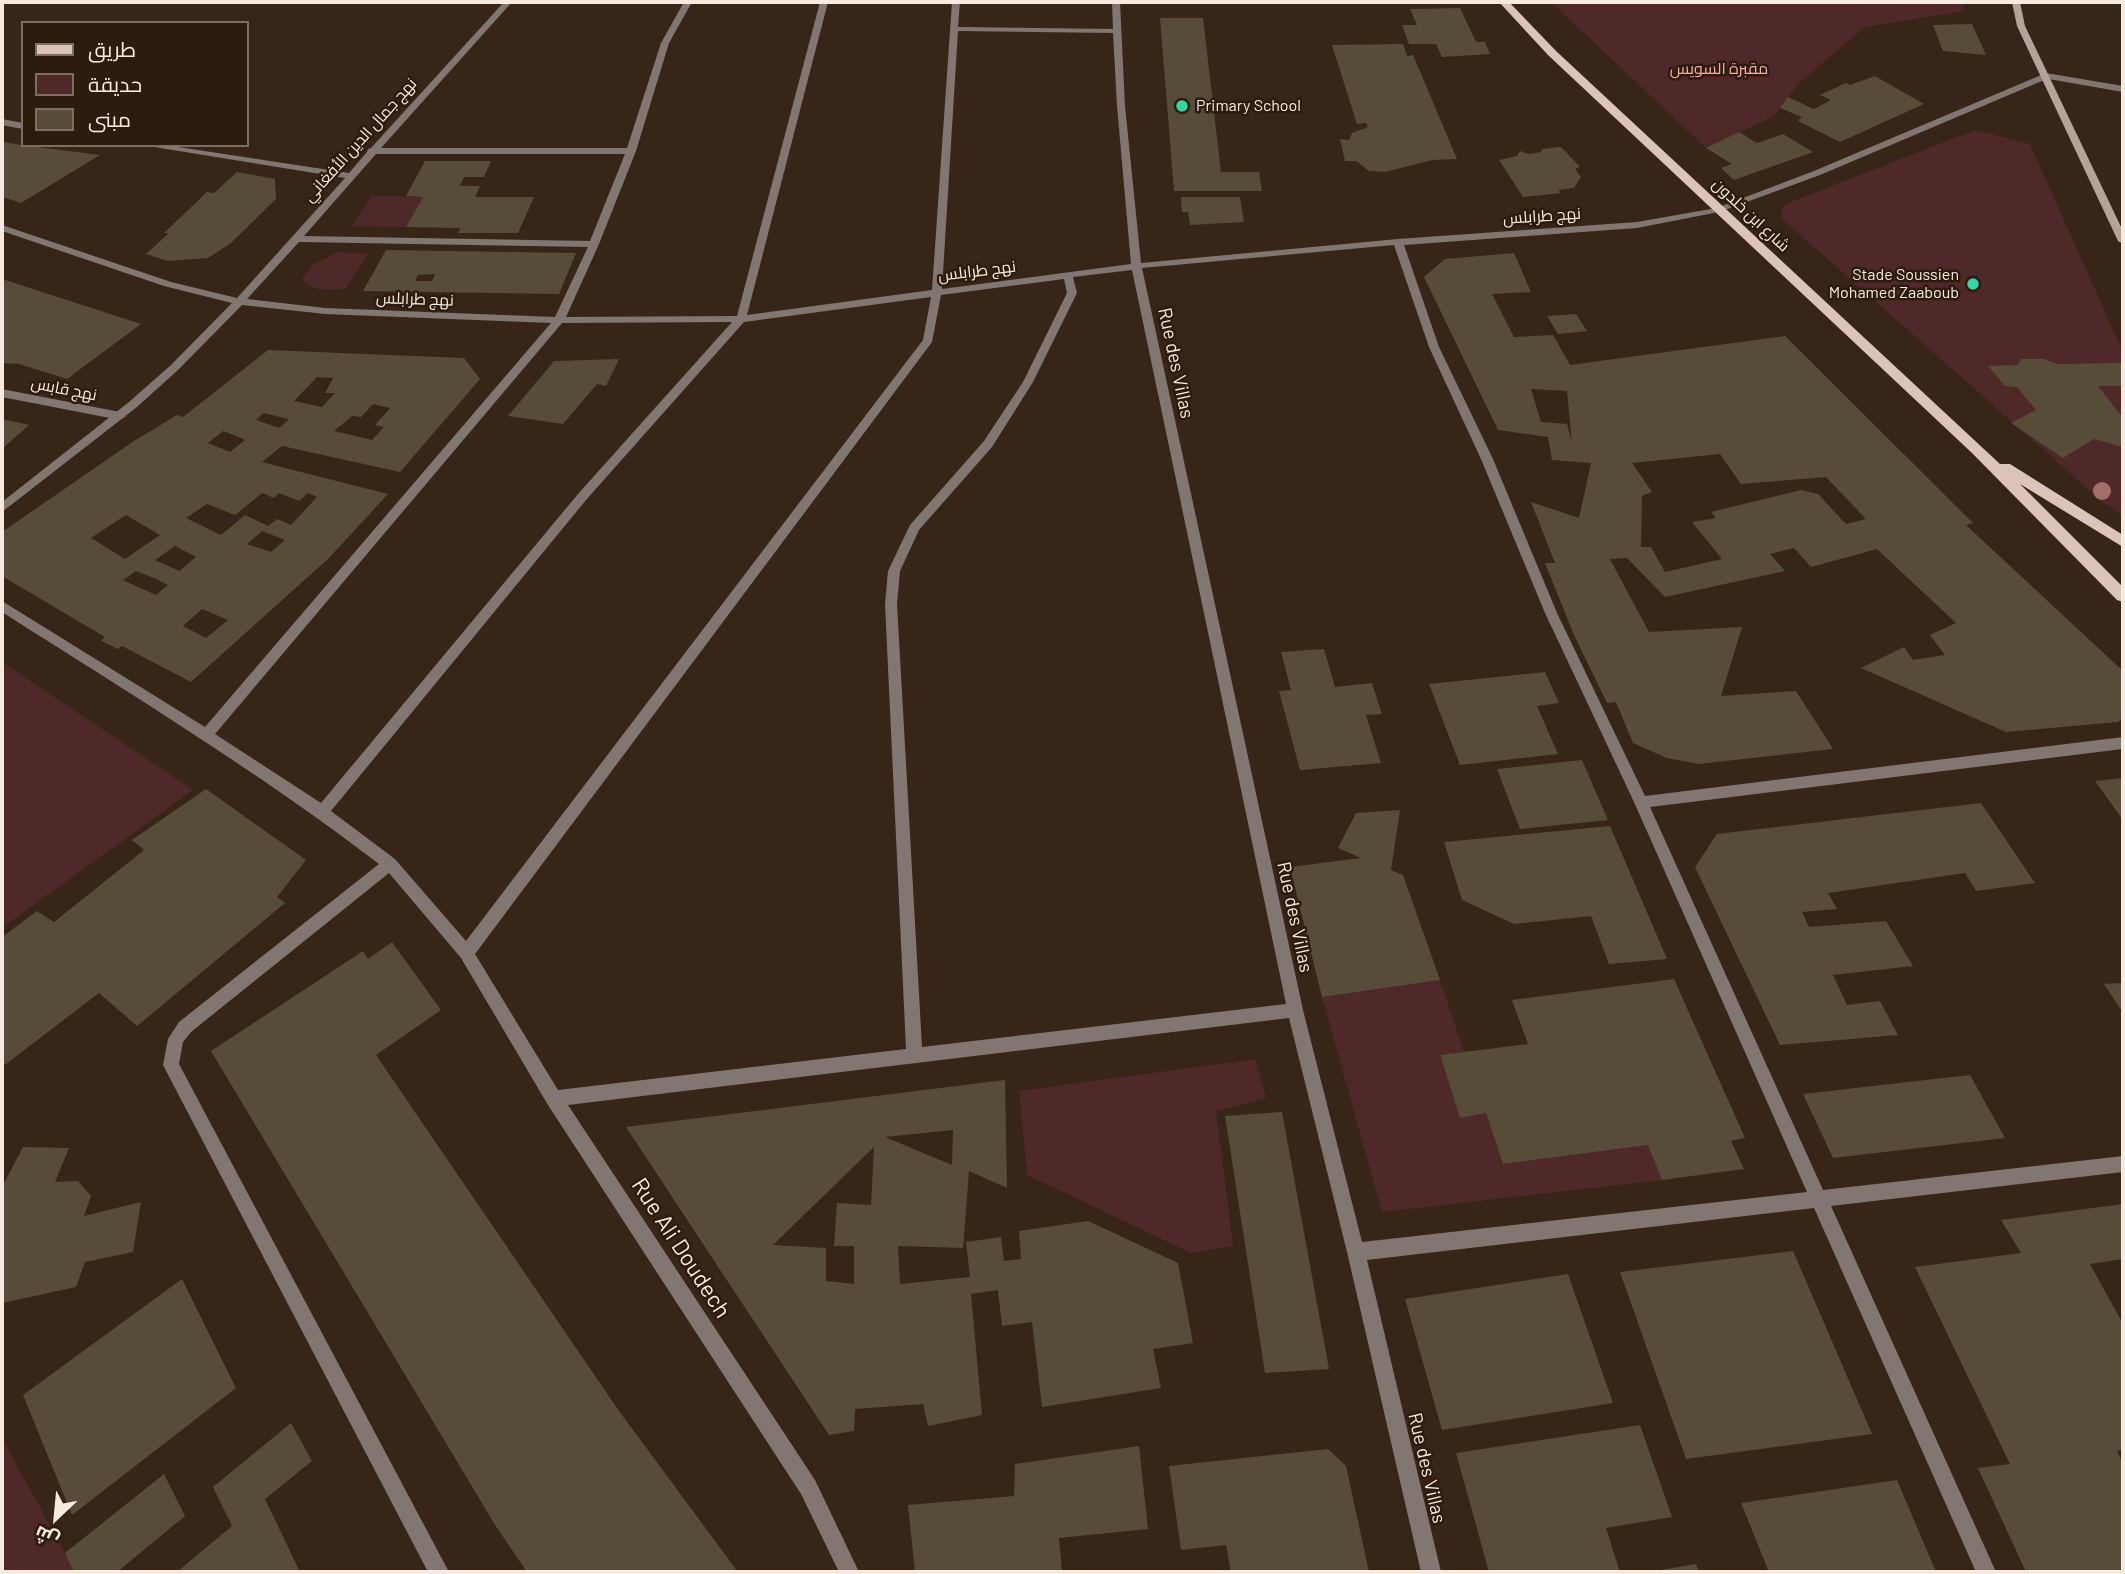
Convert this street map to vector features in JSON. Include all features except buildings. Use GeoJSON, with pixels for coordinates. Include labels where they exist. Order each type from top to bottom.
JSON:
{"type":"FeatureCollection","features":[{"type":"Feature","properties":{"kind":"main road","name":"شارع ابن خلدون"},"geometry":{"type":"LineString","coordinates":[[1504,2],[1552,53],[1977,450],[2123,596]]}},
{"type":"Feature","properties":{"kind":"main road"},"geometry":{"type":"LineString","coordinates":[[2016,2],[2021,26],[2123,241]]}},
{"type":"Feature","properties":{"kind":"main road","name":"شارع ابن خلدون"},"geometry":{"type":"LineString","coordinates":[[1977,450],[2119,539]]}},
{"type":"Feature","properties":{"kind":"street","name":"نهج جمال الدين الأفغاني"},"geometry":{"type":"LineString","coordinates":[[2,508],[120,416],[174,367],[238,301],[371,150],[508,2]]}},
{"type":"Feature","properties":{"kind":"street"},"geometry":{"type":"LineString","coordinates":[[206,735],[559,320],[594,244],[631,151],[665,43],[688,2]]}},
{"type":"Feature","properties":{"kind":"street"},"geometry":{"type":"LineString","coordinates":[[321,812],[582,497],[741,319],[824,2]]}},
{"type":"Feature","properties":{"kind":"street"},"geometry":{"type":"LineString","coordinates":[[466,953],[928,340],[937,292],[956,2]]}},
{"type":"Feature","properties":{"kind":"street","name":"Rue des Villas"},"geometry":{"type":"LineString","coordinates":[[1116,2],[1136,266],[1295,1010],[1432,1572]]}},
{"type":"Feature","properties":{"kind":"street"},"geometry":{"type":"LineString","coordinates":[[954,29],[1117,31]]}},
{"type":"Feature","properties":{"kind":"street"},"geometry":{"type":"LineString","coordinates":[[2046,76],[2123,89]]}},
{"type":"Feature","properties":{"kind":"street","name":"نهج طرابلس"},"geometry":{"type":"LineString","coordinates":[[2,229],[168,284],[238,301],[325,311],[559,320],[741,319],[1136,266],[1637,225],[1719,209],[1817,173],[2046,76]]}},
{"type":"Feature","properties":{"kind":"street"},"geometry":{"type":"LineString","coordinates":[[2,122],[21,125]]}},
{"type":"Feature","properties":{"kind":"street"},"geometry":{"type":"LineString","coordinates":[[159,147],[349,176]]}},
{"type":"Feature","properties":{"kind":"street"},"geometry":{"type":"LineString","coordinates":[[371,150],[631,151]]}},
{"type":"Feature","properties":{"kind":"street"},"geometry":{"type":"LineString","coordinates":[[294,239],[594,244]]}},
{"type":"Feature","properties":{"kind":"street"},"geometry":{"type":"LineString","coordinates":[[1398,243],[1434,347],[1487,459],[1551,612],[1641,802],[1986,1572]]}},
{"type":"Feature","properties":{"kind":"street"},"geometry":{"type":"LineString","coordinates":[[914,1056],[891,604],[894,571],[914,528],[988,444],[1028,382],[1072,293],[1068,276]]}},
{"type":"Feature","properties":{"kind":"street","name":"نهج قابس"},"geometry":{"type":"LineString","coordinates":[[2,393],[120,416]]}},
{"type":"Feature","properties":{"kind":"street","name":"Rue Ali Doudech"},"geometry":{"type":"LineString","coordinates":[[2,606],[206,735],[321,812],[390,864],[466,953],[554,1099],[808,1487],[849,1572]]}},
{"type":"Feature","properties":{"kind":"street"},"geometry":{"type":"LineString","coordinates":[[1641,802],[2123,743]]}},
{"type":"Feature","properties":{"kind":"street"},"geometry":{"type":"LineString","coordinates":[[390,864],[185,1027],[176,1039],[171,1065],[439,1572]]}},
{"type":"Feature","properties":{"kind":"street"},"geometry":{"type":"LineString","coordinates":[[554,1099],[1295,1010]]}},
{"type":"Feature","properties":{"kind":"street"},"geometry":{"type":"LineString","coordinates":[[1356,1252],[2123,1164]]}},
{"type":"Feature","properties":{"kind":"green space","name":"مقبرة السويس"},"geometry":{"type":"Polygon","coordinates":[[[1551,2],[1962,2],[1965,11],[1865,27],[1798,84],[1774,116],[1706,148],[1551,2]]]}},
{"type":"Feature","properties":{"kind":"green space","name":"Stade Soussien Mohamed Zaaboub"},"geometry":{"type":"Polygon","coordinates":[[[1975,130],[2030,144],[2123,352],[2123,516],[2104,503],[1781,218],[1782,207],[1788,203],[1975,130]]]}},
{"type":"Feature","properties":{"kind":"green space"},"geometry":{"type":"Polygon","coordinates":[[[371,196],[423,197],[406,227],[352,226],[371,196]]]}},
{"type":"Feature","properties":{"kind":"green space"},"geometry":{"type":"Polygon","coordinates":[[[339,252],[369,254],[345,289],[321,289],[305,283],[302,279],[313,264],[339,252]]]}},
{"type":"Feature","properties":{"kind":"green space"},"geometry":{"type":"Polygon","coordinates":[[[2,662],[193,790],[2,928],[2,662]]]}},
{"type":"Feature","properties":{"kind":"green space"},"geometry":{"type":"Polygon","coordinates":[[[1440,980],[1464,1052],[1440,1056],[1460,1117],[1486,1113],[1503,1164],[1648,1145],[1662,1180],[1382,1212],[1322,997],[1440,980]]]}},
{"type":"Feature","properties":{"kind":"green space"},"geometry":{"type":"Polygon","coordinates":[[[1256,1059],[1266,1098],[1216,1111],[1233,1246],[1191,1253],[1027,1175],[1019,1091],[1256,1059]]]}},
{"type":"Feature","properties":{"kind":"green space"},"geometry":{"type":"Polygon","coordinates":[[[2,1438],[65,1553],[74,1572],[2,1572],[2,1438]]]}},
{"type":"Feature","properties":{"kind":"place","name":"Primary School"},"geometry":{"type":"Point","coordinates":[1182,106]}},
{"type":"Feature","properties":{"kind":"place","name":"Stade Soussien Mohamed Zaaboub"},"geometry":{"type":"Point","coordinates":[1973,284]}}]}
